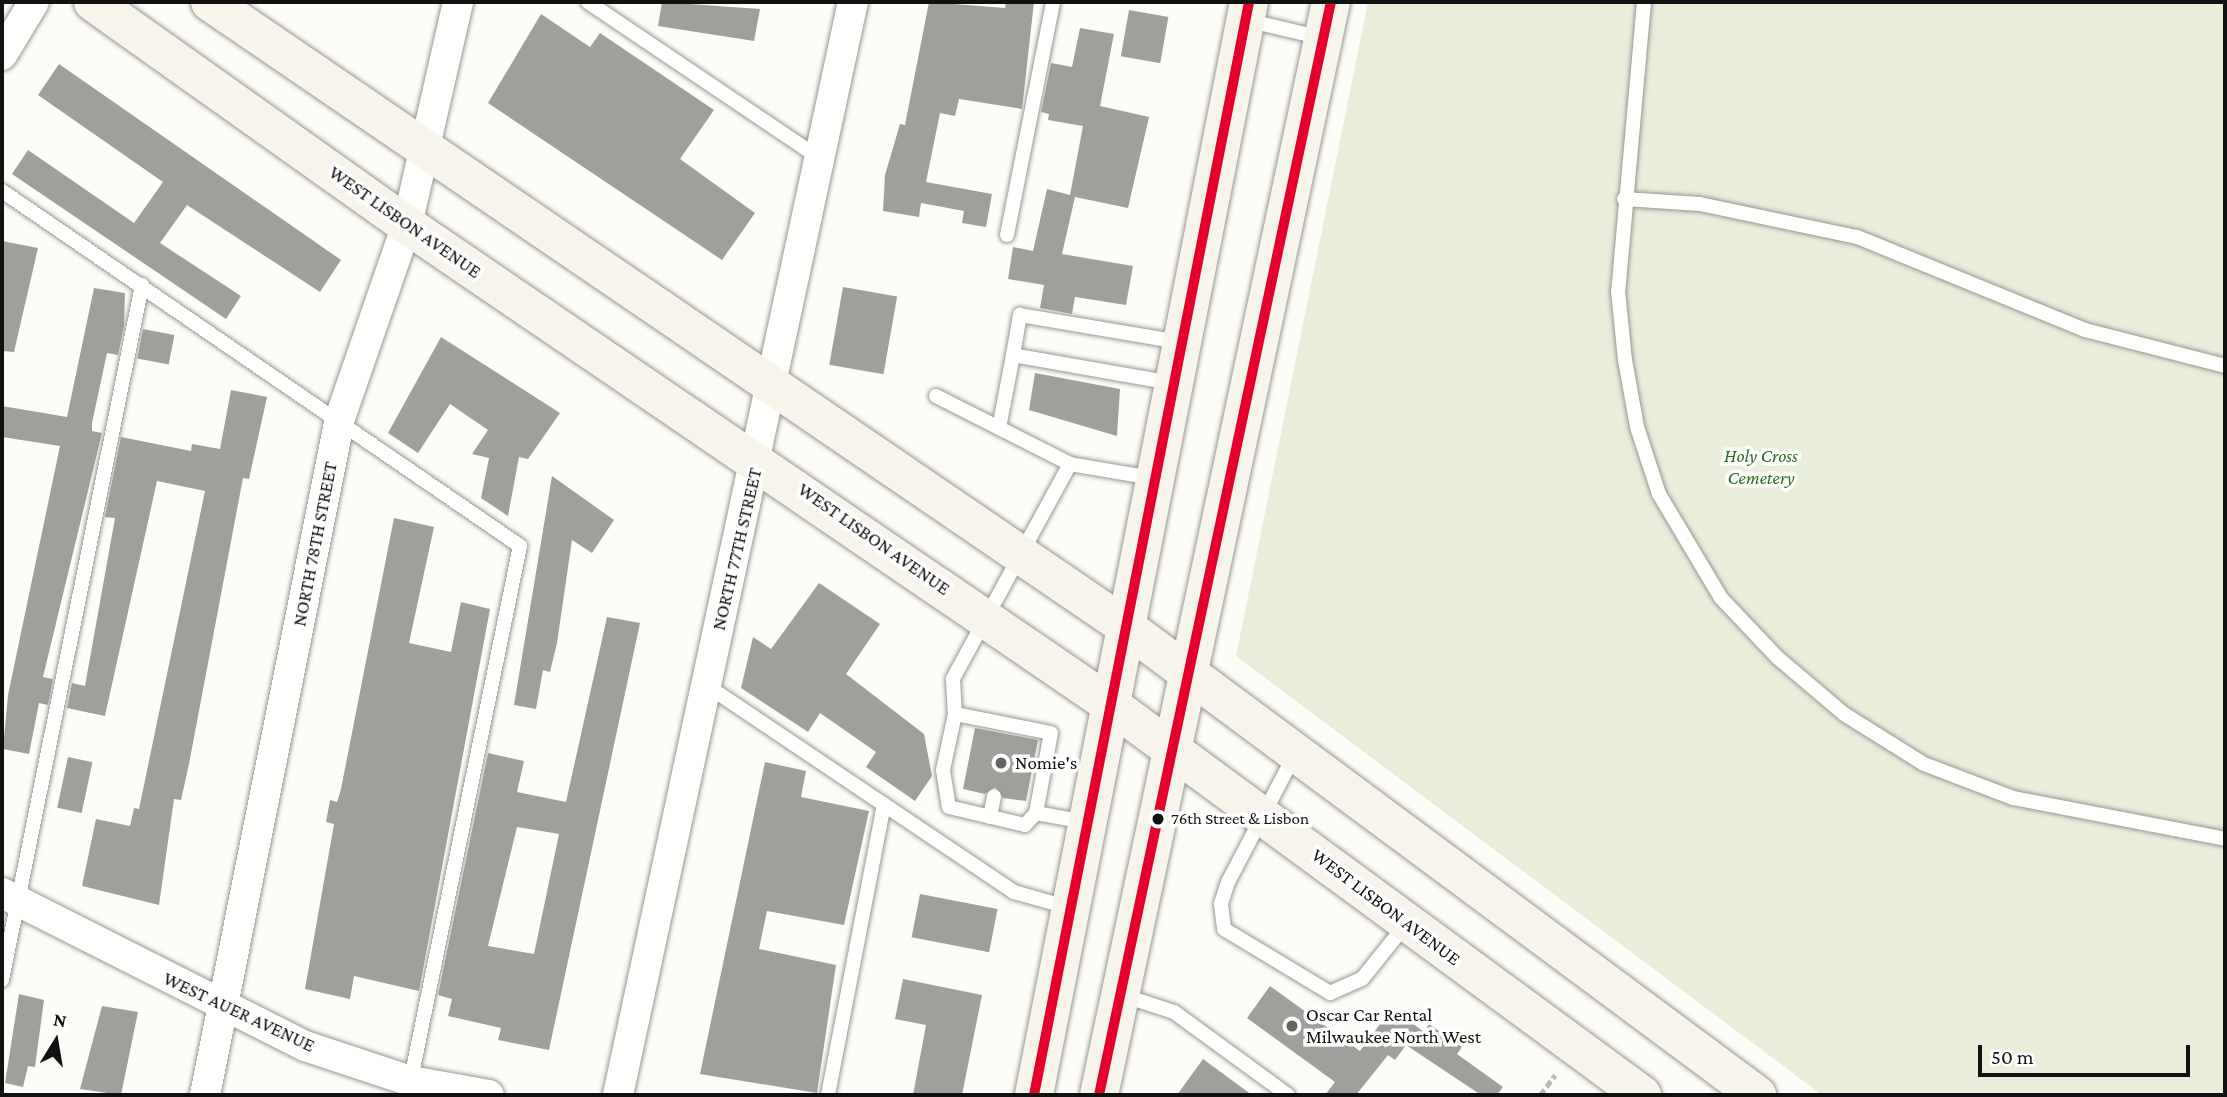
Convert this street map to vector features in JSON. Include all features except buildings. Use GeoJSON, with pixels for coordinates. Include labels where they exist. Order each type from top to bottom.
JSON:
{"type":"FeatureCollection","features":[{"type":"Feature","properties":{"kind":"main road","name":"WEST LISBON AVENUE"},"geometry":{"type":"LineString","coordinates":[[93,2],[407,225],[758,458],[1107,702],[1642,1095]]}},
{"type":"Feature","properties":{"kind":"main road"},"geometry":{"type":"LineString","coordinates":[[210,2],[1122,624],[1756,1095]]}},
{"type":"Feature","properties":{"kind":"main road"},"geometry":{"type":"LineString","coordinates":[[1034,1095],[1122,624],[1247,11]]}},
{"type":"Feature","properties":{"kind":"main road"},"geometry":{"type":"LineString","coordinates":[[1099,1095],[1327,20]]}},
{"type":"Feature","properties":{"kind":"street"},"geometry":{"type":"LineString","coordinates":[[2,55],[34,2]]}},
{"type":"Feature","properties":{"kind":"street","name":"NORTH 78TH STREET"},"geometry":{"type":"LineString","coordinates":[[205,1095],[340,418],[407,225],[458,2]]}},
{"type":"Feature","properties":{"kind":"street","name":"NORTH 77TH STREET"},"geometry":{"type":"LineString","coordinates":[[618,1095],[706,685],[774,387],[853,2]]}},
{"type":"Feature","properties":{"kind":"street","name":"WEST AUER AVENUE"},"geometry":{"type":"LineString","coordinates":[[10,897],[224,1009],[305,1046],[409,1088],[489,1095]]}},
{"type":"Feature","properties":{"kind":"lane"},"geometry":{"type":"LineString","coordinates":[[588,2],[821,159]]}},
{"type":"Feature","properties":{"kind":"lane"},"geometry":{"type":"LineString","coordinates":[[1007,235],[1053,2]]}},
{"type":"Feature","properties":{"kind":"lane"},"geometry":{"type":"LineString","coordinates":[[1644,2],[1624,199],[1618,291],[1625,360],[1637,427],[1658,494],[1721,598],[1778,658],[1844,714],[1924,764],[2013,798],[2225,839]]}},
{"type":"Feature","properties":{"kind":"lane"},"geometry":{"type":"LineString","coordinates":[[1247,11],[1327,20]]}},
{"type":"Feature","properties":{"kind":"lane"},"geometry":{"type":"LineString","coordinates":[[2,191],[340,418],[520,546],[409,1088]]}},
{"type":"Feature","properties":{"kind":"lane"},"geometry":{"type":"LineString","coordinates":[[1624,199],[1700,204],[1857,237],[2085,330],[2225,366]]}},
{"type":"Feature","properties":{"kind":"lane"},"geometry":{"type":"LineString","coordinates":[[2,980],[10,897],[142,285]]}},
{"type":"Feature","properties":{"kind":"lane"},"geometry":{"type":"LineString","coordinates":[[999,428],[1020,315],[1180,342]]}},
{"type":"Feature","properties":{"kind":"lane"},"geometry":{"type":"LineString","coordinates":[[1013,355],[1171,383]]}},
{"type":"Feature","properties":{"kind":"lane"},"geometry":{"type":"LineString","coordinates":[[936,396],[1070,464],[1152,478]]}},
{"type":"Feature","properties":{"kind":"lane"},"geometry":{"type":"LineString","coordinates":[[955,714],[1006,728],[1051,733],[1037,813],[1025,825],[948,807],[943,770],[955,714],[954,679],[989,620],[1020,554],[1070,464]]}},
{"type":"Feature","properties":{"kind":"lane"},"geometry":{"type":"LineString","coordinates":[[706,685],[1014,892],[1070,908]]}},
{"type":"Feature","properties":{"kind":"lane"},"geometry":{"type":"LineString","coordinates":[[1296,754],[1260,812],[1221,904],[1231,937],[1330,993],[1362,979],[1407,923]]}},
{"type":"Feature","properties":{"kind":"lane"},"geometry":{"type":"LineString","coordinates":[[990,817],[993,796]]}},
{"type":"Feature","properties":{"kind":"lane"},"geometry":{"type":"LineString","coordinates":[[828,1095],[884,804]]}},
{"type":"Feature","properties":{"kind":"lane"},"geometry":{"type":"LineString","coordinates":[[1037,813],[1086,822]]}},
{"type":"Feature","properties":{"kind":"lane"},"geometry":{"type":"LineString","coordinates":[[1120,995],[1174,1012],[1288,1095]]}},
{"type":"Feature","properties":{"kind":"path"},"geometry":{"type":"LineString","coordinates":[[1539,1095],[1555,1075]]}},
{"type":"Feature","properties":{"kind":"green space","name":"Holy Cross Cemetery"},"geometry":{"type":"Polygon","coordinates":[[[1368,2],[2225,2],[2225,1095],[1822,1095],[1236,656],[1368,2]]]}},
{"type":"Feature","properties":{"kind":"transit line"},"geometry":{"type":"LineString","coordinates":[[1034,1095],[1249,2]]}},
{"type":"Feature","properties":{"kind":"transit line"},"geometry":{"type":"LineString","coordinates":[[1099,1095],[1331,2]]}},
{"type":"Feature","properties":{"kind":"place","name":"Nomie's"},"geometry":{"type":"Point","coordinates":[1001,763]}},
{"type":"Feature","properties":{"kind":"place","name":"76th Street & Lisbon"},"geometry":{"type":"Point","coordinates":[1158,819]}},
{"type":"Feature","properties":{"kind":"place","name":"Oscar Car Rental Milwaukee North West"},"geometry":{"type":"Point","coordinates":[1292,1026]}}]}
